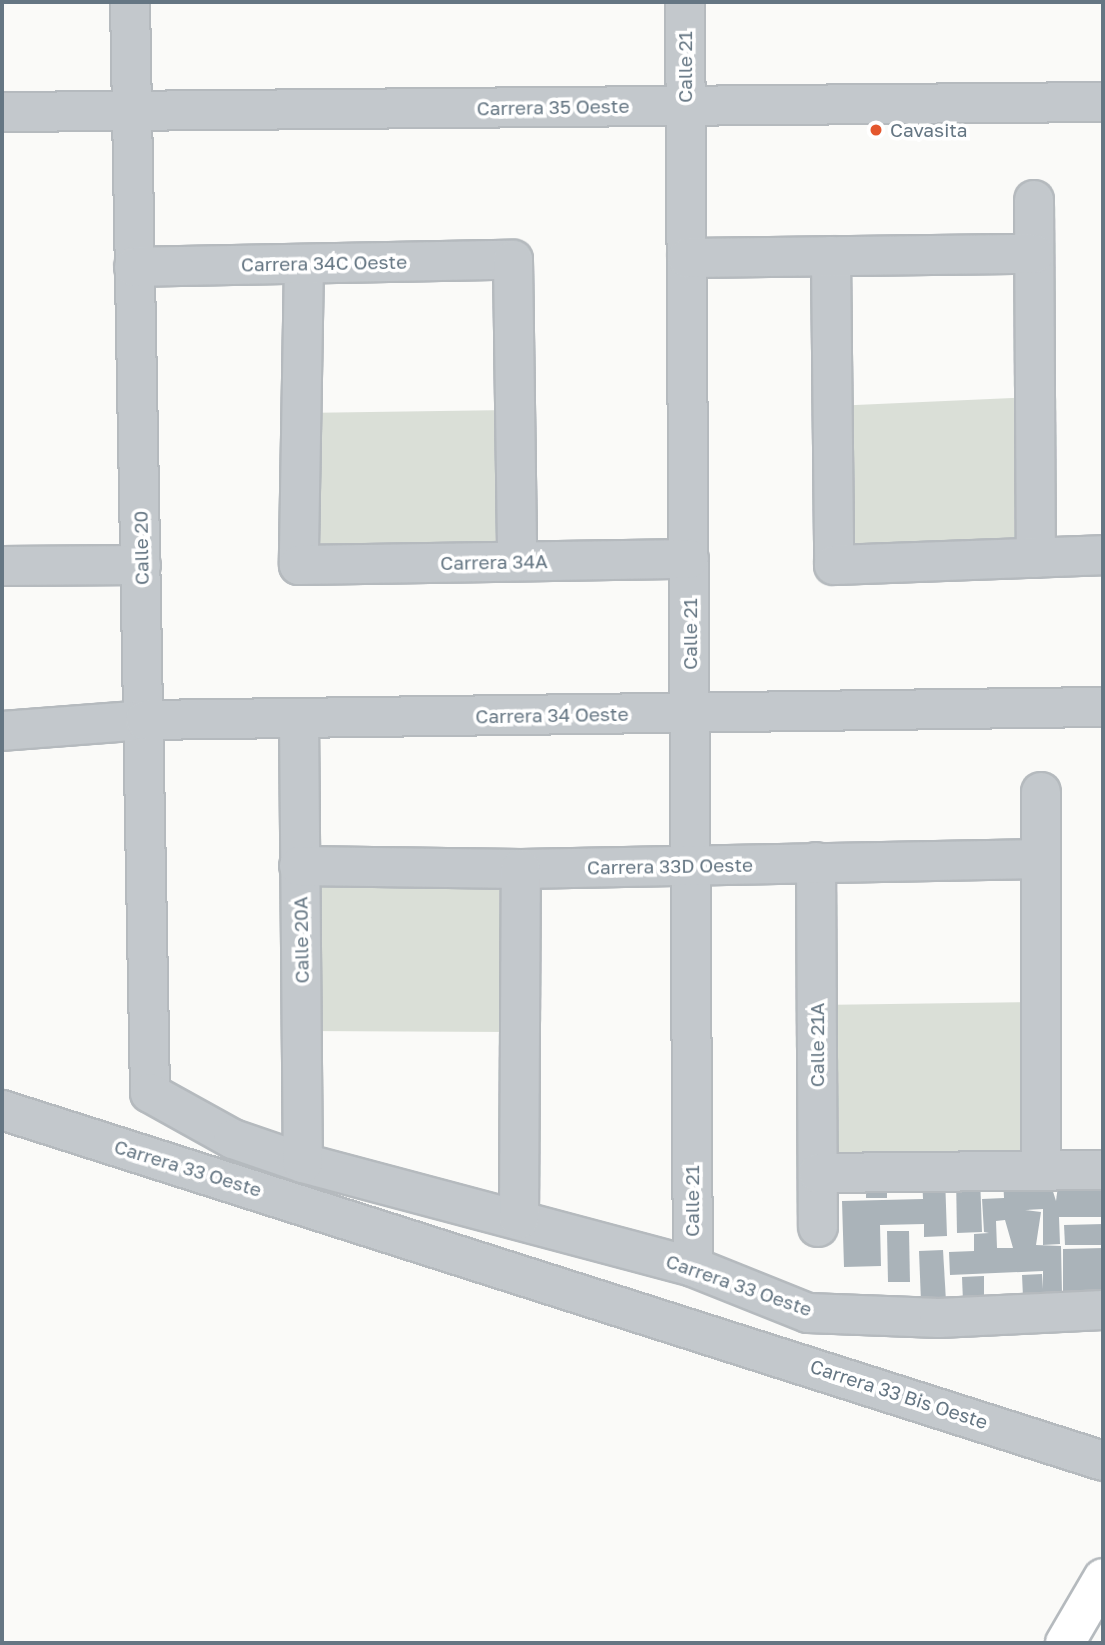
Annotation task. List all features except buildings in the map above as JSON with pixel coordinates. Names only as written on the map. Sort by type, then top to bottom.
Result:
[{"type":"main road","points":[[1065,1643],[1103,1578]]},
{"type":"street","name":"Calle 20","points":[[130,2],[150,1094]]},
{"type":"street","name":"Calle 21","points":[[685,2],[693,1267]]},
{"type":"street","name":"Carrera 35 Oeste","points":[[2,112],[1103,102]]},
{"type":"street","points":[[1034,200],[1036,558]]},
{"type":"street","points":[[687,258],[1034,254]]},
{"type":"street","points":[[831,256],[834,565],[1103,555]]},
{"type":"street","name":"Carrera 34C Oeste","points":[[134,267],[513,260],[517,561]]},
{"type":"street","name":"Carrera 34A","points":[[304,264],[299,565],[689,559]]},
{"type":"street","points":[[2,566],[141,565]]},
{"type":"street","name":"Carrera 34 Oeste","points":[[2,731],[145,720],[1103,707]]},
{"type":"street","name":"Calle 20A","points":[[299,718],[303,1163]]},
{"type":"street","points":[[1041,792],[1041,1169]]},
{"type":"street","name":"Carrera 33D Oeste","points":[[299,866],[521,869],[1041,859]]},
{"type":"street","name":"Calle 21A","points":[[816,862],[818,1227]]},
{"type":"street","points":[[519,1219],[521,869]]},
{"type":"street","name":"Carrera 33 Oeste","points":[[150,1094],[233,1139],[303,1163],[693,1267],[808,1313],[939,1318],[1103,1310]]},
{"type":"street","name":"Carrera 33 Oeste","points":[[2,1110],[695,1327]]},
{"type":"street","points":[[818,1173],[1103,1170]]},
{"type":"street","name":"Carrera 33 Bis Oeste","points":[[695,1327],[1103,1461]]},
{"type":"shaded area","points":[[1035,397],[1036,558],[834,565],[833,406]]},
{"type":"shaded area","points":[[515,410],[517,561],[299,565],[300,413]]},
{"type":"shaded area","points":[[299,866],[521,869],[522,1032],[303,1031]]},
{"type":"shaded area","points":[[1042,1002],[1041,1169],[818,1173],[817,1005]]},
{"type":"place","name":"Cavasita","points":[[876,130]]}]
